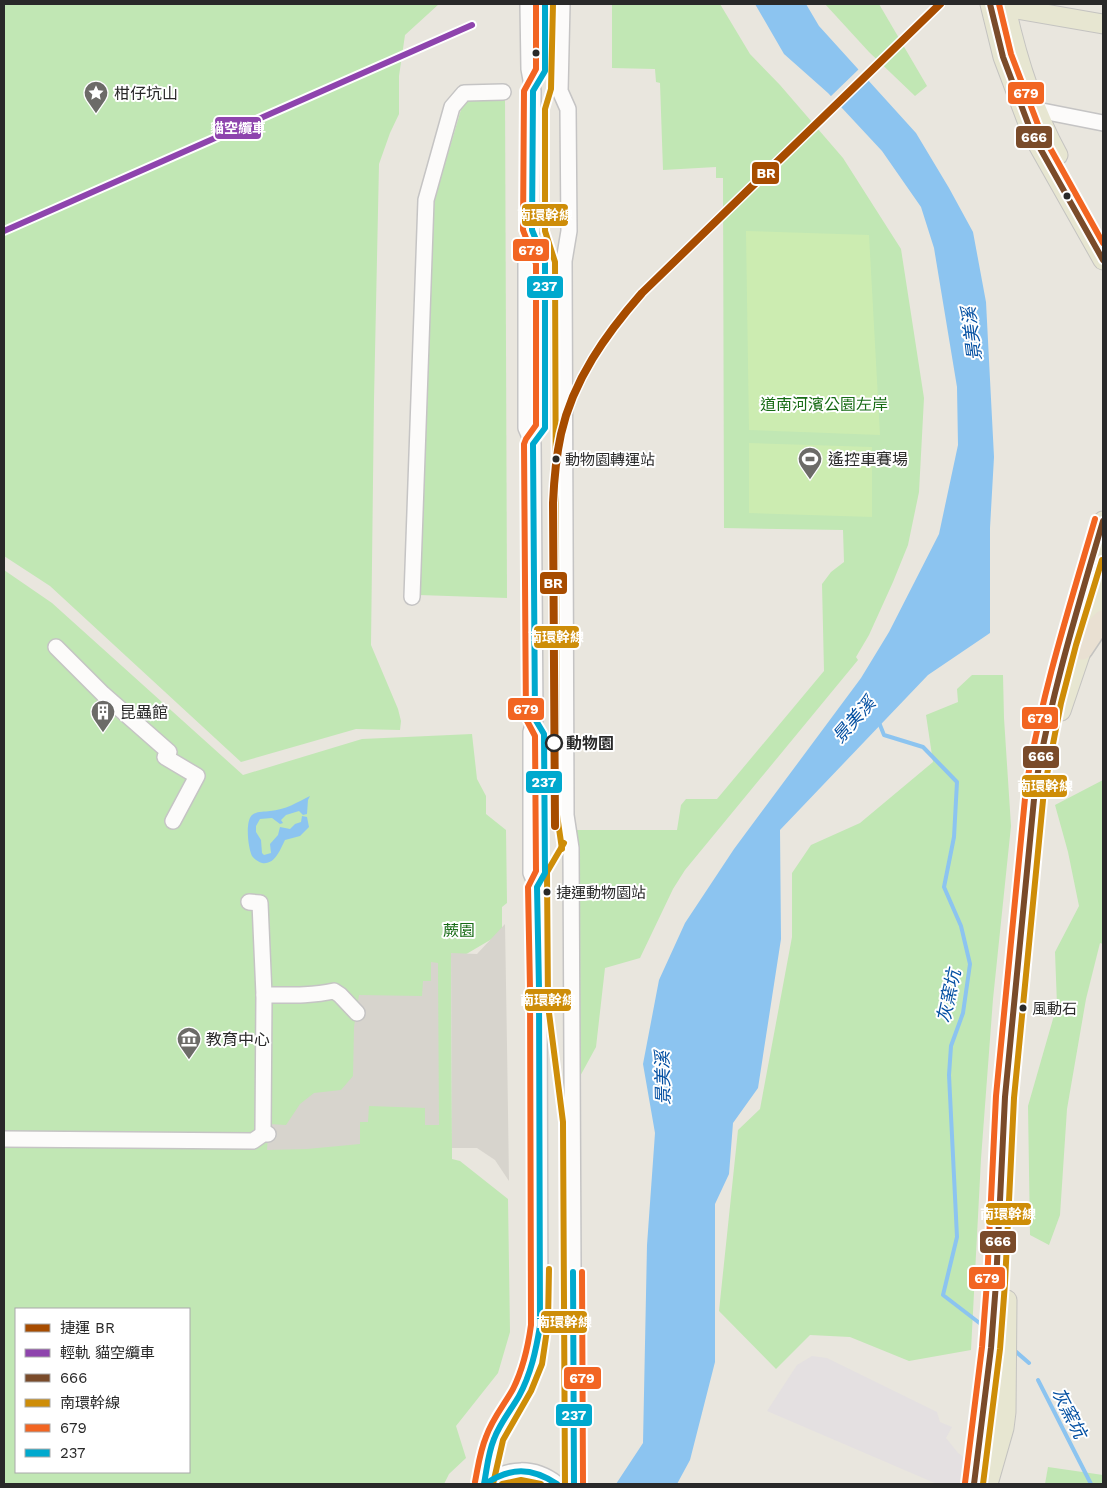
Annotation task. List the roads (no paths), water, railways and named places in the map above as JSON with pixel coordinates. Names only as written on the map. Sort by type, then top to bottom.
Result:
[{"type":"highway","points":[[1082,649],[1103,621]]},
{"type":"main road","points":[[1103,24],[998,6],[1003,57],[1030,111],[1049,138],[1103,235]]},
{"type":"main road","points":[[1030,111],[1038,146],[1103,260]]},
{"type":"main road","points":[[988,1484],[999,1447],[1006,1412],[998,1358],[996,1283],[1005,1097],[1035,789],[1042,743],[1065,650],[1100,560],[1103,521]]},
{"type":"main road","points":[[974,1484],[980,1435],[998,1358],[1017,1098],[1046,791],[1063,704],[1103,588]]},
{"type":"main road","points":[[980,1435],[993,1446],[999,1447]]},
{"type":"street","points":[[484,1484],[494,1439],[501,1423],[519,1396],[529,1375],[536,1353],[540,1326],[537,887],[531,873],[531,732],[535,719],[533,444],[526,428],[526,260],[532,230],[534,91],[529,69],[528,4]]},
{"type":"street","points":[[562,4],[560,90],[568,109],[569,232],[564,261],[563,428],[566,815],[571,848],[574,1484]]},
{"type":"street","points":[[412,597],[426,200],[452,107],[464,93],[503,92]]},
{"type":"street","points":[[1030,111],[1103,123]]},
{"type":"street","points":[[56,647],[103,694],[168,752],[165,758],[197,776],[173,820]]},
{"type":"street","points":[[4,1139],[253,1141],[266,1134],[264,994],[260,902],[249,902]]},
{"type":"street","points":[[264,994],[286,995],[334,991],[357,1013]]},
{"type":"street","points":[[484,1484],[504,1472],[516,1470],[528,1470],[539,1473],[557,1484]]},
{"type":"water","name":"景美溪","points":[[755,4],[806,4],[819,26],[916,133],[973,232],[986,302],[994,457],[990,528],[990,633],[928,675],[780,830],[781,939],[758,1088],[733,1123],[729,1174],[715,1204],[715,1362],[690,1460],[677,1484],[616,1484],[643,1443],[647,1245],[655,1133],[643,1064],[659,980],[685,923],[734,849],[861,678],[889,632],[939,534],[958,445],[957,387],[934,248],[921,207],[882,151],[828,93],[784,54]]},
{"type":"water","points":[[310,796],[307,814],[303,815],[299,811],[286,815],[281,820],[283,823],[280,824],[272,818],[260,819],[256,826],[256,832],[261,840],[262,853],[264,855],[271,853],[270,844],[278,835],[280,827],[290,829],[295,824],[301,822],[302,816],[307,817],[309,827],[300,836],[285,840],[279,852],[270,862],[262,863],[255,859],[252,856],[248,841],[248,823],[252,815],[258,812],[286,807]]},
{"type":"waterway","name":"灰窯坑","points":[[878,720],[884,735],[923,747],[957,782],[954,837],[944,887],[961,926],[970,964],[963,1013],[951,1046],[949,1075],[957,1237],[943,1295],[986,1328]]},
{"type":"waterway","name":"灰窯坑","points":[[1014,1350],[1029,1363]]},
{"type":"waterway","name":"灰窯坑","points":[[1038,1380],[1091,1484]]},
{"type":"metro line","name":"BR","points":[[555,826],[553,503],[561,434],[566,414],[582,376],[604,341],[642,293],[940,4]]},
{"type":"tram line","name":"貓空纜車","points":[[4,231],[472,25]]},
{"type":"place","name":"柑仔坑山","points":[[96,114]]},
{"type":"place","name":"動物園轉運站","points":[[556,459]]},
{"type":"place","name":"遙控車賽場","points":[[810,480]]},
{"type":"place","name":"昆蟲館","points":[[103,733]]},
{"type":"place","name":"動物園","points":[[554,743]]},
{"type":"place","name":"捷運動物園站","points":[[547,892]]},
{"type":"place","name":"風動石","points":[[1023,1008]]},
{"type":"place","name":"教育中心","points":[[189,1060]]},
{"type":"park label","name":"道南河濱公園左岸","points":[[824,404]]},
{"type":"park label","name":"蕨園","points":[[459,930]]}]
